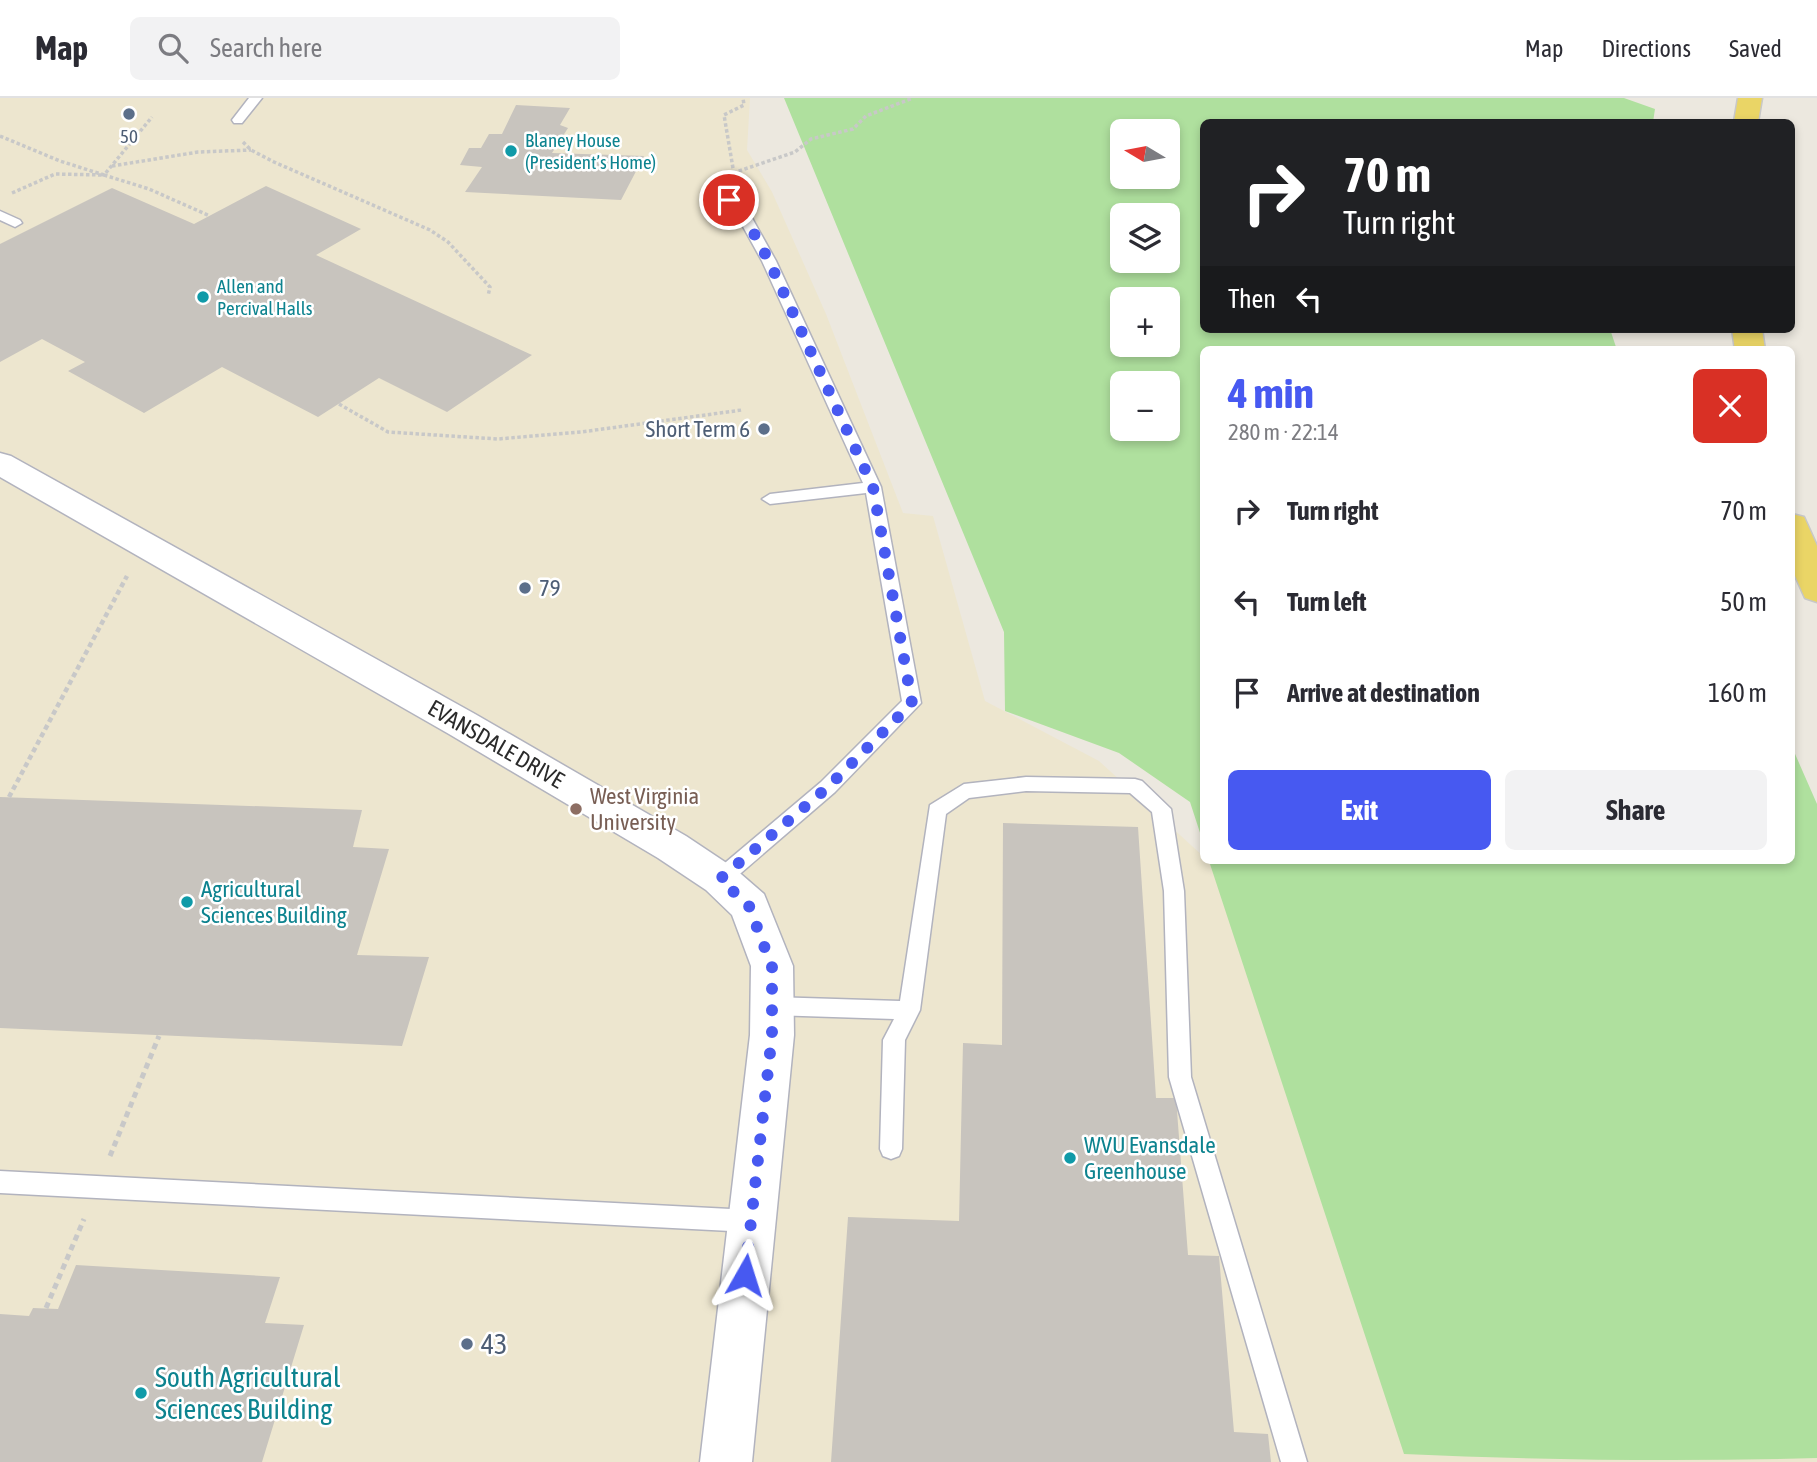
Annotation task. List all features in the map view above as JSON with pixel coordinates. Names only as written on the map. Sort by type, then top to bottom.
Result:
[{"type":"main road","points":[[1746,119],[1750,98]]},
{"type":"main road","points":[[1795,533],[1817,590]]},
{"type":"street","name":"EVANSDALE DRIVE","points":[[0,463],[463,724],[672,847],[720,879],[749,906],[772,967],[772,1035],[726,1462]]},
{"type":"lane","points":[[238,120],[256,98]]},
{"type":"lane","points":[[720,879],[828,787],[912,703],[873,487],[804,335],[747,221],[729,200]]},
{"type":"lane","points":[[0,215],[15,223]]},
{"type":"lane","points":[[770,499],[873,487]]},
{"type":"lane","points":[[891,1149],[894,1040],[909,1010],[937,810],[964,791],[1026,784],[1135,786],[1161,809],[1174,891],[1180,1077],[1294,1462]]},
{"type":"lane","points":[[772,1006],[909,1010]]},
{"type":"lane","points":[[0,1182],[750,1222]]},
{"type":"path","points":[[743,98],[744,105],[724,115],[733,173],[747,221]]},
{"type":"path","points":[[733,173],[795,152],[811,139],[853,129],[866,116],[913,98]]},
{"type":"path","points":[[104,175],[152,117]]},
{"type":"path","points":[[238,120],[242,141],[251,150],[430,230],[448,242],[490,287],[488,296]]},
{"type":"path","points":[[0,136],[60,161],[149,189],[210,216]]},
{"type":"path","points":[[111,166],[198,152],[251,150]]},
{"type":"path","points":[[11,194],[55,174],[104,175]]},
{"type":"path","points":[[339,404],[388,432],[498,439],[581,432],[742,410]]},
{"type":"path","points":[[9,797],[128,573]]},
{"type":"path","points":[[147,1065],[159,1035]]},
{"type":"shaded area","name":"West Virginia University","points":[[0,98],[750,98],[747,150],[772,192],[826,314],[903,513],[933,516],[985,701],[1099,761],[1200,853],[1200,864],[1211,864],[1817,1416],[1817,1462],[0,1462]]},
{"type":"green space","points":[[784,98],[1624,98],[1655,109],[1653,119],[1200,119],[1200,333],[1611,333],[1616,346],[1200,346],[1200,833],[1190,802],[1119,753],[1005,711],[1004,632]]},
{"type":"green space","points":[[1795,754],[1817,804],[1817,1458],[1610,1460],[1404,1454],[1210,864],[1795,864]]},
{"type":"building","name":"Blaney House (President’s Home)","points":[[516,105],[570,108],[560,125],[568,128],[552,153],[644,156],[621,200],[465,192],[482,167],[460,165],[469,148],[481,148],[489,134],[502,134]]},
{"type":"building","name":"Allen and Percival Halls","points":[[266,186],[361,229],[316,255],[532,355],[447,412],[379,378],[318,417],[222,367],[144,413],[68,371],[85,362],[42,339],[0,362],[0,244],[112,188],[194,224]]},
{"type":"building","name":"Agricultural Sciences Building","points":[[0,797],[362,810],[353,847],[389,849],[357,955],[429,957],[402,1046],[0,1028]]},
{"type":"building","name":"WVU Evansdale Greenhouse","points":[[1003,823],[1138,827],[1156,1098],[1176,1098],[1188,1255],[1219,1256],[1234,1432],[1268,1434],[1271,1462],[831,1462],[848,1217],[959,1221],[963,1043],[1002,1045]]},
{"type":"building","name":"South Agricultural Sciences Building","points":[[76,1265],[280,1277],[265,1323],[304,1325],[262,1462],[0,1462],[0,1314],[29,1316],[33,1308],[58,1309]]},
{"type":"place","name":"50","points":[[129,114]]},
{"type":"place","name":"Blaney House (President’s Home)","points":[[511,151]]},
{"type":"place","name":"Allen and Percival Halls","points":[[203,297]]},
{"type":"place","name":"Short Term 6","points":[[764,429]]},
{"type":"place","name":"79","points":[[525,588]]},
{"type":"place","name":"West Virginia University","points":[[576,809]]},
{"type":"place","name":"Agricultural Sciences Building","points":[[187,902]]},
{"type":"place","name":"WVU Evansdale Greenhouse","points":[[1070,1158]]},
{"type":"place","name":"43","points":[[467,1344]]},
{"type":"place","name":"South Agricultural Sciences Building","points":[[141,1393]]},
{"type":"route","points":[[729,200],[747,221],[769,261],[873,487],[912,703],[828,787],[720,879],[749,906],[772,967],[772,1035],[745,1275]]}]
